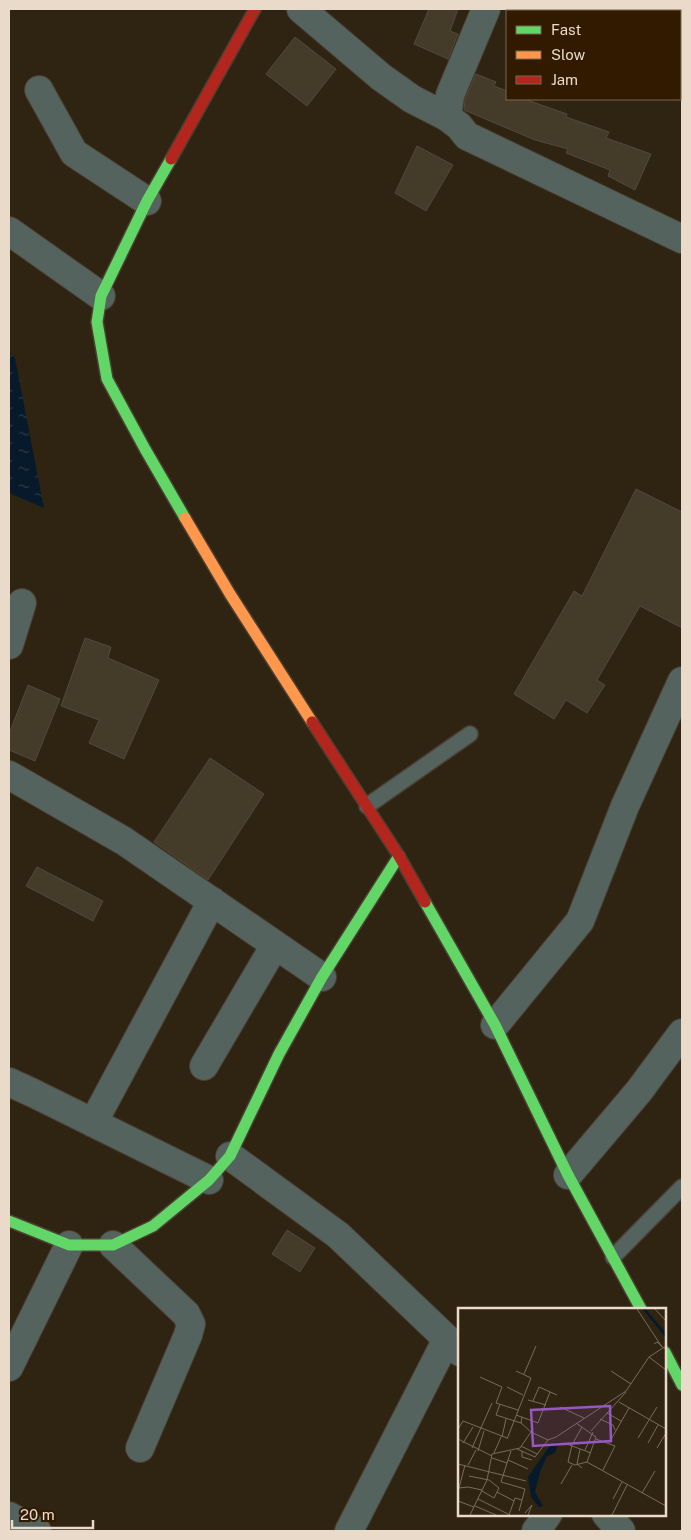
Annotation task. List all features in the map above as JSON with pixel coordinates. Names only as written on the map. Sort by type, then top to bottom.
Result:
[{"type":"main road","points":[[254,9],[148,201],[101,296],[97,322],[107,379],[145,449],[230,594],[400,856],[495,1025],[568,1176],[640,1308]]},
{"type":"main road","points":[[9,1221],[69,1245],[113,1245],[153,1226],[209,1180],[230,1156],[279,1054],[322,977],[400,856]]},
{"type":"main road","points":[[666,1354],[682,1384]]},
{"type":"street","points":[[301,9],[381,77],[412,100],[447,117],[459,126],[467,136],[682,239]]},
{"type":"street","points":[[447,117],[450,95],[486,9]]},
{"type":"street","points":[[39,90],[74,152],[148,201]]},
{"type":"street","points":[[9,231],[101,296]]},
{"type":"street","points":[[9,645],[22,603]]},
{"type":"street","points":[[495,1025],[580,921],[625,806],[682,681]]},
{"type":"street","points":[[9,775],[124,841],[322,977]]},
{"type":"street","points":[[93,1123],[212,901]]},
{"type":"street","points":[[204,1066],[275,945]]},
{"type":"street","points":[[568,1176],[639,1092],[682,1033]]},
{"type":"street","points":[[9,1082],[209,1180]]},
{"type":"street","points":[[230,1156],[338,1235],[454,1345],[349,1531]]},
{"type":"street","points":[[9,1367],[69,1245]]},
{"type":"street","points":[[113,1245],[186,1314],[191,1324],[140,1448]]},
{"type":"street","points":[[536,1531],[547,1515]]},
{"type":"street","points":[[607,1515],[621,1531]]},
{"type":"street","points":[[9,1516],[37,1531]]},
{"type":"lane","points":[[367,806],[470,734]]},
{"type":"lane","points":[[613,1257],[682,1187]]},
{"type":"water","points":[[9,352],[15,358],[44,508],[9,493]]},
{"type":"building","points":[[429,9],[458,9],[450,31],[458,34],[448,59],[414,44]]},
{"type":"building","points":[[295,37],[336,69],[307,106],[266,74]]},
{"type":"building","points":[[476,74],[496,82],[494,86],[506,91],[506,100],[527,100],[567,114],[566,117],[609,132],[606,138],[651,154],[635,190],[608,176],[610,170],[566,153],[568,149],[535,140],[464,110],[465,99]]},
{"type":"building","points":[[417,146],[453,165],[426,211],[395,193]]},
{"type":"building","points":[[636,489],[682,512],[682,628],[640,606],[597,680],[605,685],[587,713],[566,700],[554,719],[514,694],[574,591],[582,596]]},
{"type":"building","points":[[85,638],[111,647],[108,658],[159,680],[124,759],[89,743],[99,720],[61,706]]},
{"type":"building","points":[[28,685],[60,699],[35,761],[9,750],[9,734]]},
{"type":"building","points":[[210,758],[264,794],[208,880],[154,842]]},
{"type":"building","points":[[37,867],[103,901],[93,921],[26,886]]},
{"type":"building","points":[[287,1230],[315,1248],[300,1272],[272,1254]]},
{"type":"traffic: fast","points":[[171,159],[147,201],[101,296],[97,322],[107,379],[185,518]]},
{"type":"traffic: fast","points":[[9,1221],[69,1245],[113,1245],[153,1226],[209,1180],[230,1156],[279,1054],[322,977],[399,856]]},
{"type":"traffic: fast","points":[[425,902],[495,1025],[568,1175],[640,1308]]},
{"type":"traffic: fast","points":[[666,1354],[682,1385]]},
{"type":"traffic: slow","points":[[185,518],[230,594],[312,722]]},
{"type":"traffic: jam","points":[[171,159],[255,9]]},
{"type":"traffic: jam","points":[[312,722],[399,856],[425,902]]}]
